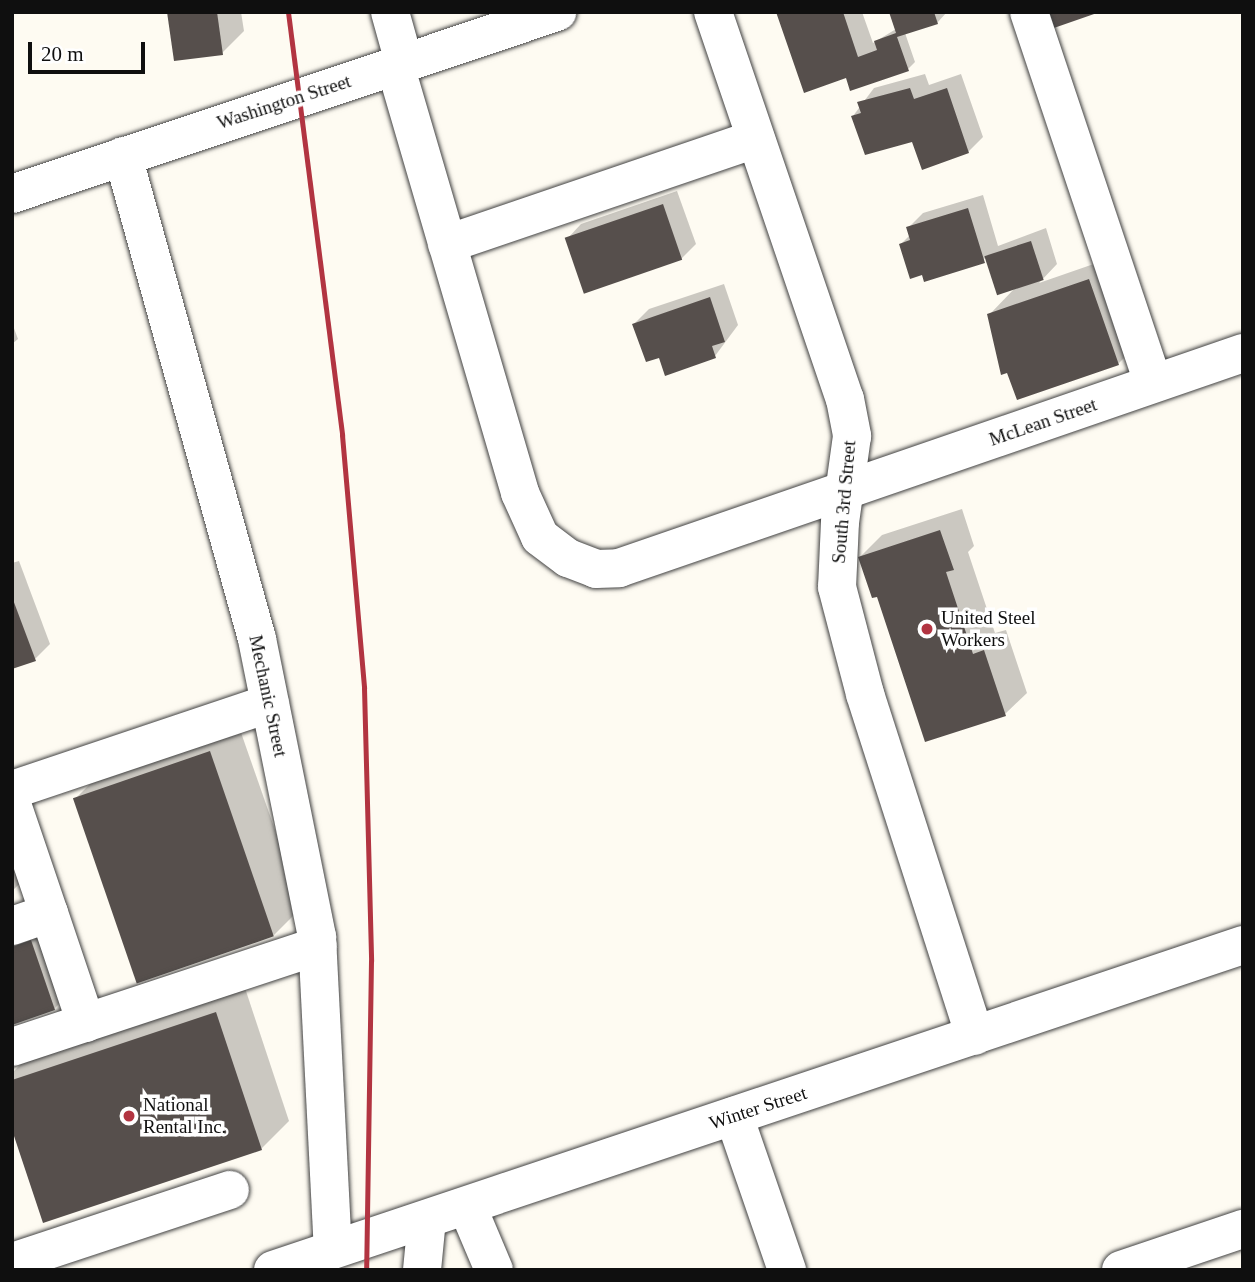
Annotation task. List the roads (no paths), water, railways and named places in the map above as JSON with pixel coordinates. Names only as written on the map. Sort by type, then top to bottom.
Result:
[{"type":"street","name":"McLean Street","points":[[390,12],[399,64],[447,244],[520,493],[540,537],[568,558],[596,569],[619,568],[1243,353]]},
{"type":"street","name":"Washington Street","points":[[12,194],[557,12]]},
{"type":"street","name":"South 3rd Street","points":[[713,12],[845,399],[852,436],[843,491],[837,587],[843,614],[975,1036]]},
{"type":"street","points":[[1029,12],[1153,383]]},
{"type":"street","points":[[447,244],[756,139]]},
{"type":"street","name":"Mechanic Street","points":[[124,156],[257,639],[318,946],[333,1249]]},
{"type":"street","points":[[12,790],[270,703]]},
{"type":"street","points":[[12,804],[86,1023]]},
{"type":"street","points":[[12,926],[49,913]]},
{"type":"street","name":"Winter Street","points":[[273,1270],[1243,945]]},
{"type":"street","points":[[12,1048],[318,946]]},
{"type":"street","points":[[734,1116],[787,1270]]},
{"type":"street","points":[[19,1263],[230,1190]]},
{"type":"street","points":[[467,1206],[494,1270]]},
{"type":"street","points":[[422,1270],[427,1219]]},
{"type":"street","points":[[1121,1270],[1243,1229]]},
{"type":"railway","points":[[288,12],[342,435],[364,688],[371,961],[366,1270]]},
{"type":"place","name":"United Steel Workers","points":[[927,629]]},
{"type":"place","name":"National Rental Inc.","points":[[129,1116]]}]
